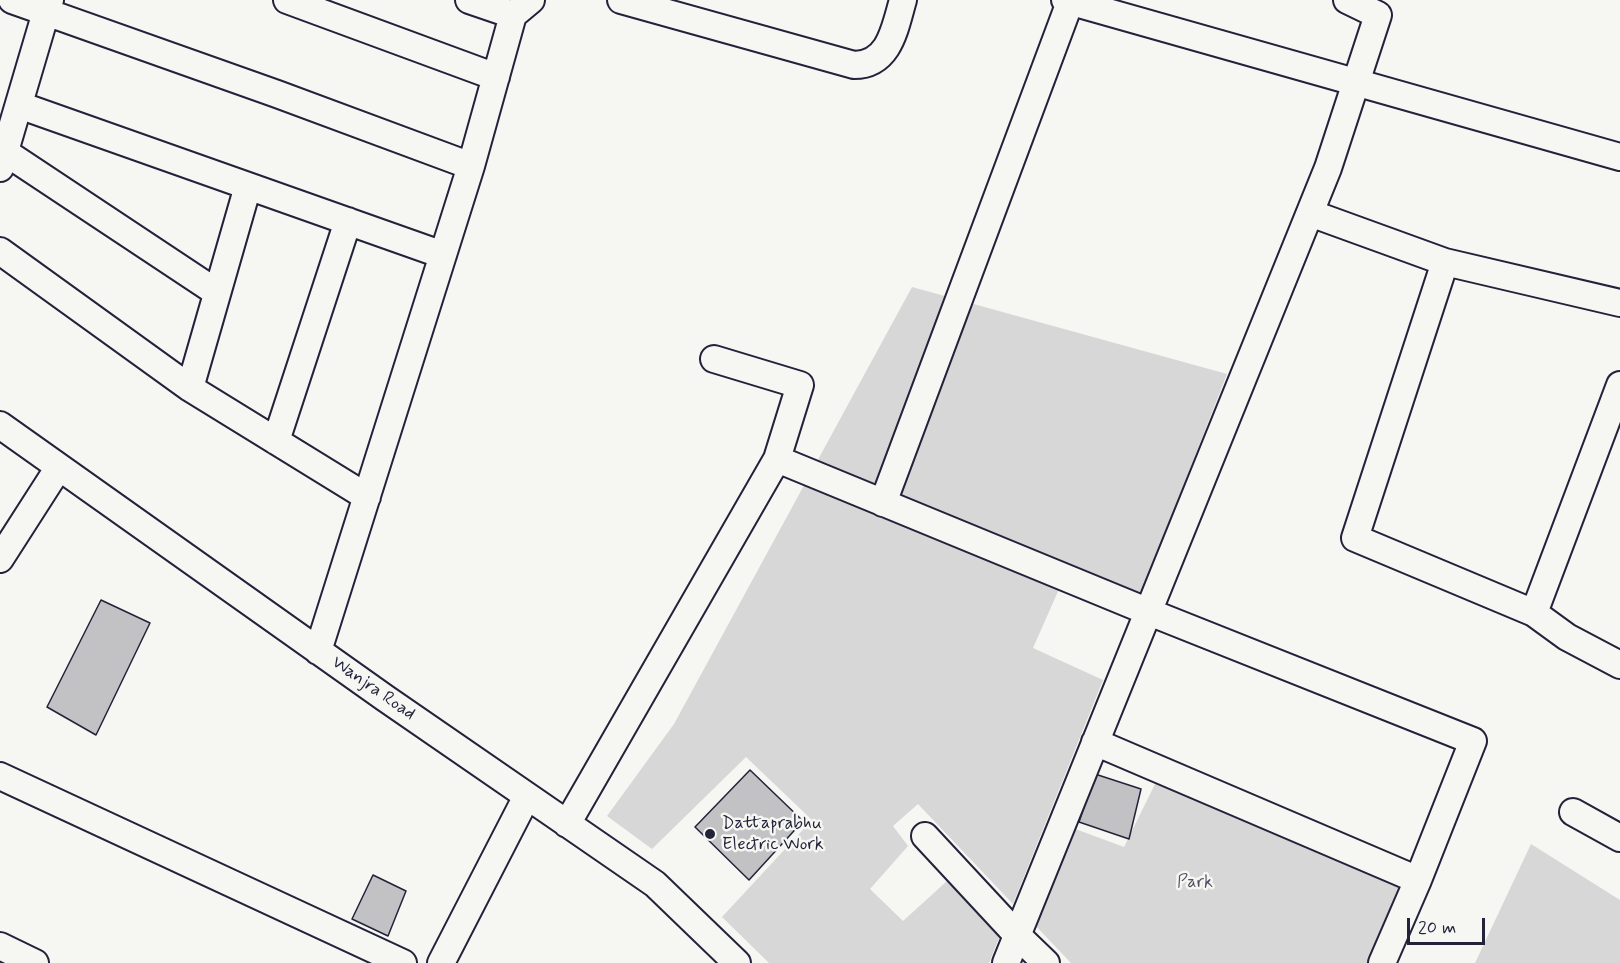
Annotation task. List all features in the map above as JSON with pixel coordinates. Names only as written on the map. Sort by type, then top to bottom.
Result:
[{"type":"street","points":[[12,0],[48,6],[471,166]]},
{"type":"street","points":[[287,0],[496,77]]},
{"type":"street","points":[[318,651],[471,166],[496,77],[522,8],[469,0]]},
{"type":"street","points":[[621,0],[855,65],[866,65],[878,58],[885,49],[893,33],[903,0]]},
{"type":"street","points":[[1006,963],[1329,168],[1378,15],[1347,0]]},
{"type":"street","points":[[883,503],[1068,1],[1620,157]]},
{"type":"street","points":[[48,6],[3,160],[216,292]]},
{"type":"street","points":[[19,105],[443,255]]},
{"type":"street","points":[[189,388],[248,186]]},
{"type":"street","points":[[1310,213],[1445,262],[1620,303]]},
{"type":"street","points":[[276,441],[348,221]]},
{"type":"street","points":[[0,251],[189,388],[367,497]]},
{"type":"street","points":[[1445,262],[1355,537],[1534,613],[1567,637],[1620,665]]},
{"type":"street","points":[[567,824],[777,459],[800,385],[714,358]]},
{"type":"street","points":[[1534,613],[1620,385]]},
{"type":"street","name":"Wanjra Road","points":[[0,425],[318,651],[655,884],[737,963]]},
{"type":"street","points":[[777,459],[1149,612],[1473,741],[1418,880],[1382,963]]},
{"type":"street","points":[[0,559],[59,466]]},
{"type":"street","points":[[1095,742],[1418,880]]},
{"type":"street","points":[[0,776],[403,963]]},
{"type":"street","points":[[441,963],[527,796]]},
{"type":"street","points":[[1573,812],[1620,838]]},
{"type":"street","points":[[925,836],[1046,963]]},
{"type":"street","points":[[0,946],[35,963]]},
{"type":"green space","points":[[912,287],[1227,374],[1139,599],[1067,571],[1033,648],[1103,680],[1013,904],[918,804],[893,826],[908,846],[870,889],[903,921],[947,881],[1001,933],[989,963],[769,963],[722,917],[812,820],[746,757],[652,849],[607,816],[674,724]]},
{"type":"green space","name":"Park","points":[[1157,780],[1402,883],[1367,963],[1071,963],[1033,923],[1070,827],[1124,847]]},
{"type":"green space","points":[[1531,844],[1620,900],[1620,963],[1475,963]]},
{"type":"building","points":[[101,600],[150,623],[96,735],[47,707]]},
{"type":"building","points":[[750,770],[803,821],[749,880],[695,827]]},
{"type":"building","points":[[1095,774],[1141,789],[1129,839],[1079,822]]},
{"type":"building","points":[[373,875],[406,891],[388,936],[352,919]]},
{"type":"place","name":"Dattaprabhu Electric Work","points":[[710,834]]}]
